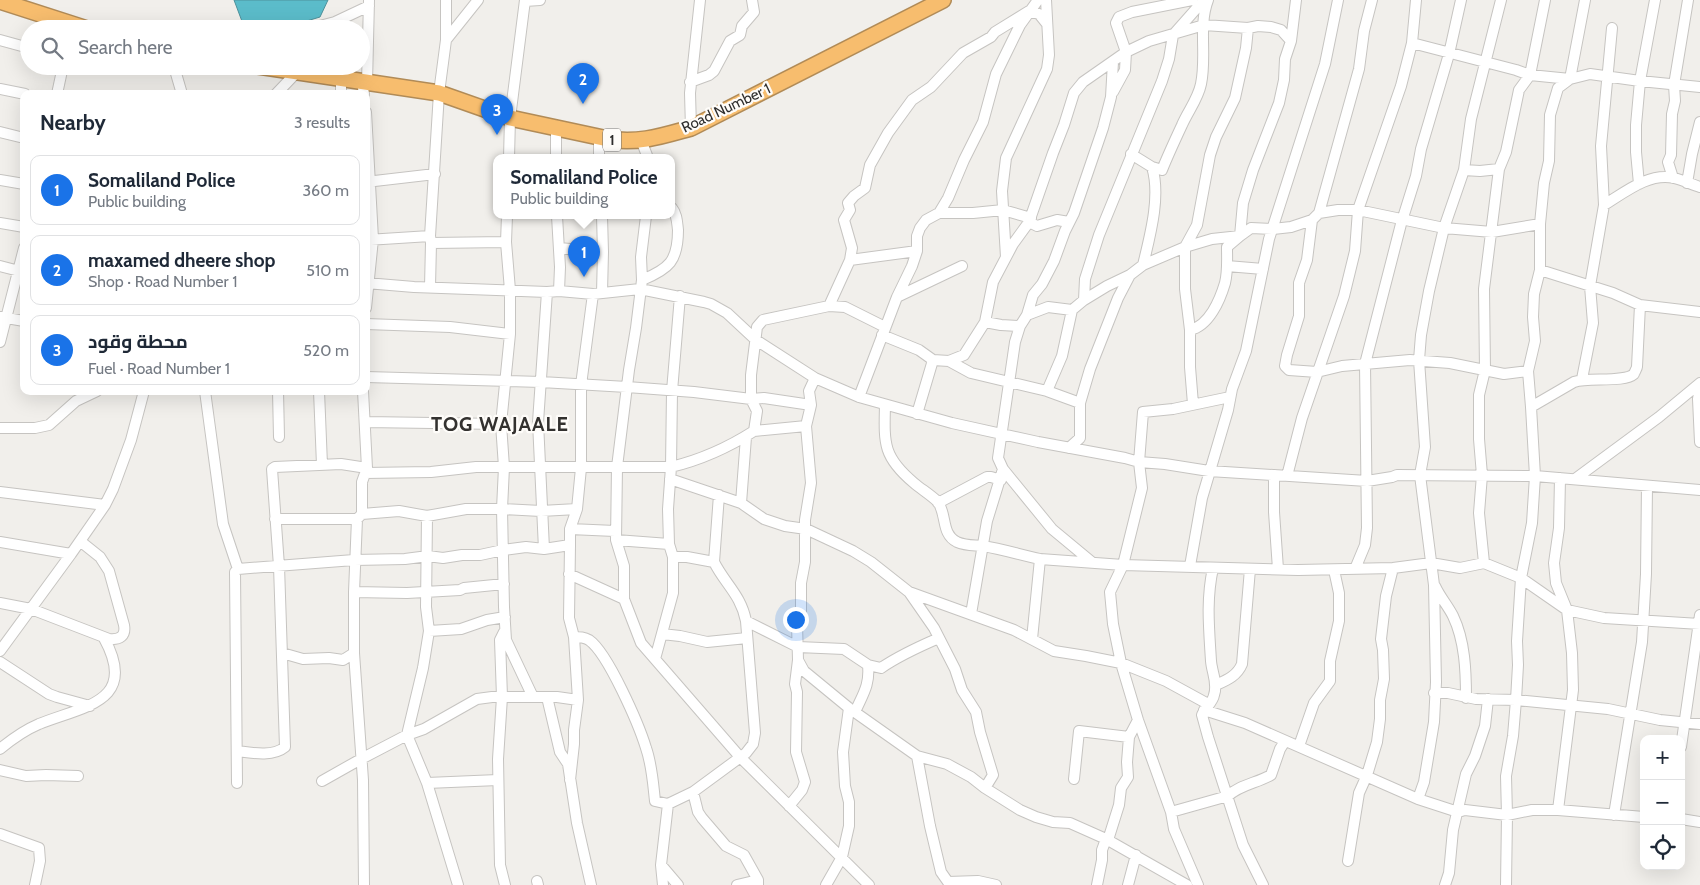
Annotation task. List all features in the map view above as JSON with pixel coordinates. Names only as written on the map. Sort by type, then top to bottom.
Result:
[{"type":"highway","name":"Road Number 1","points":[[306,75],[341,86],[365,86],[439,93],[510,118],[624,142],[642,140],[691,128],[943,0]]},
{"type":"highway","points":[[0,1],[55,20]]},
{"type":"street","points":[[430,287],[430,240],[439,93],[446,40],[446,0]]},
{"type":"street","points":[[446,40],[478,0]]},
{"type":"street","points":[[509,154],[510,118],[525,0],[540,0]]},
{"type":"street","points":[[691,128],[690,82],[700,0]]},
{"type":"street","points":[[690,82],[709,75],[714,71],[730,40],[740,35],[742,26],[754,12],[752,0]]},
{"type":"street","points":[[939,213],[948,198],[983,122],[996,74],[1029,11],[1038,0]]},
{"type":"street","points":[[1006,258],[1002,191],[1006,158],[1047,69],[1049,56],[1046,0]]},
{"type":"street","points":[[1111,97],[1124,70],[1126,52],[1116,23],[1118,17],[1132,12],[1192,0]]},
{"type":"street","points":[[1084,300],[1085,279],[1092,256],[1162,81],[1169,59],[1173,35],[1204,0]]},
{"type":"street","points":[[1132,154],[1152,167],[1162,170],[1182,124],[1198,95],[1203,74],[1204,9],[1208,0]]},
{"type":"street","points":[[1240,236],[1243,203],[1252,170],[1279,103],[1284,80],[1285,58],[1291,41],[1296,0]]},
{"type":"street","points":[[1190,566],[1202,498],[1209,471],[1228,410],[1230,397],[1246,351],[1273,229],[1325,64],[1338,0]]},
{"type":"street","points":[[1372,0],[1364,31],[1359,69],[1316,216],[1307,260],[1299,283],[1299,316],[1286,355],[1285,366],[1289,370],[1317,372],[1342,366],[1420,360],[1450,363],[1504,374],[1528,371]]},
{"type":"street","points":[[1287,476],[1302,418],[1317,372],[1335,327],[1344,296],[1355,251],[1358,210],[1401,86],[1412,43],[1416,0]]},
{"type":"street","points":[[1355,569],[1365,545],[1367,481],[1365,364],[1416,176],[1421,150],[1449,54],[1461,0]]},
{"type":"street","points":[[1418,799],[1424,782],[1434,722],[1436,682],[1434,585],[1420,475],[1425,447],[1420,360],[1422,335],[1444,228],[1464,170],[1471,119],[1501,0]]},
{"type":"street","points":[[1484,562],[1479,513],[1482,476],[1479,439],[1479,395],[1485,370],[1484,289],[1499,169],[1506,152],[1519,90],[1530,76],[1544,0]]},
{"type":"street","points":[[1506,885],[1506,776],[1512,743],[1516,700],[1521,578],[1532,523],[1535,476],[1528,371],[1535,341],[1533,317],[1534,294],[1540,270],[1540,224],[1544,183],[1549,161],[1549,124],[1552,106],[1558,88],[1570,78],[1585,0]]},
{"type":"street","points":[[1640,184],[1635,139],[1640,82],[1655,0]]},
{"type":"street","points":[[1673,178],[1668,162],[1671,155],[1672,114],[1675,101],[1674,85],[1688,0]]},
{"type":"street","points":[[339,20],[369,3]]},
{"type":"street","points":[[368,20],[369,3]]},
{"type":"street","points":[[829,306],[850,260],[852,248],[844,220],[850,210],[848,203],[865,188],[870,165],[888,132],[912,100],[931,87],[963,53],[991,37],[995,32],[1029,11],[1039,14],[1047,24]]},
{"type":"street","points":[[949,362],[964,355],[985,322],[993,282],[1013,244],[1030,220],[1074,93],[1083,82],[1126,52],[1149,41],[1204,25],[1248,28],[1258,26],[1271,27],[1281,30],[1291,41]]},
{"type":"street","points":[[1193,404],[1190,330],[1185,289],[1185,247],[1197,225],[1210,155],[1216,137],[1235,98],[1246,48],[1248,28]]},
{"type":"street","points":[[1582,379],[1593,324],[1590,286],[1604,205],[1601,146],[1612,28]]},
{"type":"street","points":[[0,40],[20,46]]},
{"type":"street","points":[[1412,43],[1516,70],[1530,76],[1570,78],[1590,74],[1640,82],[1700,87]]},
{"type":"street","points":[[1093,563],[1052,529],[1003,469],[998,458],[1015,342],[1020,326],[1027,315],[1032,295],[1042,284],[1054,261],[1074,213],[1103,128],[1111,97],[1113,62]]},
{"type":"street","points":[[58,90],[62,75]]},
{"type":"street","points":[[176,75],[181,90]]},
{"type":"street","points":[[280,90],[294,75]]},
{"type":"street","points":[[0,89],[20,93]]},
{"type":"street","points":[[1688,183],[1692,154],[1700,122]]},
{"type":"street","points":[[556,127],[556,154]]},
{"type":"street","points":[[0,132],[20,137]]},
{"type":"street","points":[[598,137],[599,154]]},
{"type":"street","points":[[642,140],[647,154]]},
{"type":"street","points":[[1143,265],[1152,228],[1155,176],[1152,167]]},
{"type":"street","points":[[1464,170],[1499,169]]},
{"type":"street","points":[[370,182],[435,174]]},
{"type":"street","points":[[1604,205],[1640,184],[1655,178],[1673,178],[1700,187]]},
{"type":"street","points":[[0,180],[20,183]]},
{"type":"street","points":[[859,397],[897,298],[912,266],[917,251],[917,236],[926,220],[939,213],[973,213],[1003,210],[1030,220],[1037,226],[1057,220],[1069,222]]},
{"type":"street","points":[[1190,330],[1197,328],[1209,317],[1225,283],[1227,247],[1251,228],[1273,229],[1291,227],[1316,216],[1338,210],[1358,210],[1444,228],[1492,232],[1540,224]]},
{"type":"street","points":[[370,283],[597,293],[641,284],[665,269],[672,259],[678,246],[678,225],[675,212]]},
{"type":"street","points":[[507,219],[506,242],[510,290],[510,334],[501,424],[504,467],[502,550],[505,623],[506,640],[533,697]]},
{"type":"street","points":[[557,219],[559,291]]},
{"type":"street","points":[[570,780],[578,700],[574,637],[569,618],[570,529],[577,509],[581,468],[581,385],[603,252],[602,219]]},
{"type":"street","points":[[646,219],[636,328],[617,467],[616,536],[624,566],[624,600],[641,643],[740,757],[869,885]]},
{"type":"street","points":[[0,223],[20,226]]},
{"type":"street","points":[[1047,391],[1062,356],[1072,310],[1084,300],[1130,275],[1143,265],[1185,247],[1212,239],[1240,236]]},
{"type":"street","points":[[370,240],[506,242]]},
{"type":"street","points":[[559,248],[603,252]]},
{"type":"street","points":[[850,260],[917,251]]},
{"type":"street","points":[[0,266],[20,271]]},
{"type":"street","points":[[897,298],[962,266]]},
{"type":"street","points":[[1227,266],[1264,269]]},
{"type":"street","points":[[1540,270],[1628,298],[1640,305],[1700,312]]},
{"type":"street","points":[[0,342],[3,318],[20,274]]},
{"type":"street","points":[[1069,448],[1080,438],[1080,403],[1093,361],[1118,298],[1130,275]]},
{"type":"street","points":[[641,284],[704,302],[720,309],[737,321],[756,340],[814,378],[859,397],[917,414],[1002,435],[1139,462],[1209,471],[1367,481],[1397,475],[1535,476],[1700,490]]},
{"type":"street","points":[[544,549],[538,422],[547,292]]},
{"type":"street","points":[[655,659],[673,593],[673,557],[669,544],[668,509],[671,468],[672,391],[680,296]]},
{"type":"street","points":[[1531,407],[1582,379],[1603,380],[1634,374],[1637,367],[1640,305]]},
{"type":"street","points":[[741,503],[750,434],[757,411],[751,399],[757,327],[763,320],[829,306],[845,307],[933,360],[949,362],[971,373],[1047,391],[1080,403]]},
{"type":"street","points":[[1027,315],[1048,307],[1072,310]]},
{"type":"street","points":[[3,318],[20,320]]},
{"type":"street","points":[[985,322],[1000,326],[1020,326]]},
{"type":"street","points":[[370,324],[450,327],[510,334]]},
{"type":"street","points":[[917,414],[933,360]]},
{"type":"street","points":[[370,377],[540,382],[627,387],[751,399],[764,398],[811,405]]},
{"type":"street","points":[[789,806],[802,790],[805,782],[796,752],[797,692],[795,684],[798,647],[796,624],[801,611],[801,583],[805,562],[806,512],[811,483],[806,426],[811,405],[809,391],[814,378]]},
{"type":"street","points":[[1576,479],[1659,417],[1700,383]]},
{"type":"street","points":[[1700,388],[1698,399],[1700,442]]},
{"type":"street","points":[[0,428],[35,428],[49,425],[76,401],[89,395]]},
{"type":"street","points":[[0,651],[105,505],[113,489],[130,440],[143,395]]},
{"type":"street","points":[[206,395],[223,524],[238,569],[236,572],[235,608],[237,783]]},
{"type":"street","points":[[278,395],[279,437]]},
{"type":"street","points":[[319,395],[322,465]]},
{"type":"street","points":[[363,395],[366,471],[361,494],[354,560],[354,653],[364,806],[364,885]]},
{"type":"street","points":[[1198,885],[1174,829],[1171,812],[1138,720],[1121,663],[1113,624],[1110,592],[1123,565],[1142,488],[1139,462],[1143,412],[1173,409],[1230,397]]},
{"type":"street","points":[[885,405],[885,437],[890,458],[900,471],[938,503],[947,533],[955,541],[966,545],[982,546],[1040,559],[1123,565],[1213,568],[1334,570],[1393,568],[1431,563],[1460,568],[1484,562],[1521,578],[1566,610],[1604,618],[1700,621],[1683,735]]},
{"type":"street","points":[[364,422],[501,424]]},
{"type":"street","points":[[237,751],[259,754],[280,752],[285,747],[279,566],[272,469],[275,467],[341,464],[366,471],[431,472],[476,467],[671,468],[704,456],[750,434],[806,426]]},
{"type":"street","points":[[971,614],[987,521],[1003,469]]},
{"type":"street","points":[[1274,475],[1274,512],[1278,569]]},
{"type":"street","points":[[938,503],[986,477],[992,476],[1001,480]]},
{"type":"street","points":[[1558,810],[1564,753],[1572,705],[1572,667],[1566,610],[1556,583],[1554,563],[1559,528],[1560,478]]},
{"type":"street","points":[[670,479],[741,503],[764,520],[806,529],[865,558],[909,592],[934,628],[955,668],[962,690],[976,712],[993,776],[985,788]]},
{"type":"street","points":[[1614,815],[1639,667],[1646,574],[1647,486]]},
{"type":"street","points":[[0,492],[105,505]]},
{"type":"street","points":[[574,637],[582,637],[591,642],[608,664],[633,713],[646,746],[651,767],[655,801],[668,804],[693,792],[740,757],[753,744],[755,733],[746,622],[741,603],[721,576],[714,562],[719,495]]},
{"type":"street","points":[[275,519],[359,517],[399,511],[427,516],[466,509],[502,508],[541,511],[577,509]]},
{"type":"street","points":[[427,516],[426,607],[429,631],[423,668],[407,735],[427,783],[458,885]]},
{"type":"street","points":[[570,529],[669,544]]},
{"type":"street","points":[[0,542],[71,554]]},
{"type":"street","points":[[0,604],[31,609],[104,638],[114,640],[121,637],[124,632],[124,624],[109,571],[100,557],[80,542]]},
{"type":"street","points":[[238,569],[428,556],[443,558],[480,555],[526,547],[544,549],[570,545]]},
{"type":"street","points":[[673,557],[687,557],[714,562]]},
{"type":"street","points":[[1032,640],[1040,559]]},
{"type":"street","points":[[1213,568],[1208,601],[1212,664],[1216,685],[1214,698],[1202,715],[1244,845],[1263,885]]},
{"type":"street","points":[[1348,861],[1360,793],[1377,742],[1380,700],[1384,679],[1384,650],[1380,639],[1386,596],[1393,568]]},
{"type":"street","points":[[1216,685],[1232,677],[1239,671],[1242,664],[1250,569]]},
{"type":"street","points":[[1299,746],[1314,703],[1330,681],[1330,661],[1339,621],[1339,593],[1334,570]]},
{"type":"street","points":[[569,574],[624,600]]},
{"type":"street","points":[[354,592],[427,592],[504,584]]},
{"type":"street","points":[[1434,585],[1454,618],[1460,637],[1466,676],[1466,698]]},
{"type":"street","points":[[909,592],[1014,630],[1054,651],[1121,663],[1166,681],[1206,707],[1418,799],[1458,812],[1465,810],[1507,815],[1532,810],[1558,810],[1640,816]]},
{"type":"street","points":[[429,631],[461,629],[487,620],[505,623]]},
{"type":"street","points":[[746,622],[798,647],[844,649],[868,665],[881,668],[905,653],[939,638]]},
{"type":"street","points":[[505,623],[500,640],[502,697],[498,738],[500,865],[505,885]]},
{"type":"street","points":[[662,634],[707,642],[747,638]]},
{"type":"street","points":[[0,749],[22,732],[37,724],[91,706],[110,691],[114,680],[114,660],[104,638]]},
{"type":"street","points":[[282,652],[302,659],[343,660],[354,653]]},
{"type":"street","points":[[798,660],[804,671],[852,710],[917,756],[947,764],[971,777],[1010,805],[1036,817],[1052,822],[1070,823],[1107,839],[1136,855],[1175,881],[1187,885]]},
{"type":"street","points":[[0,662],[57,698],[91,706]]},
{"type":"street","points":[[826,885],[842,857],[849,826],[849,802],[845,786],[843,752],[852,710],[866,688],[869,678],[868,665]]},
{"type":"street","points":[[1434,693],[1448,693],[1466,698],[1516,700],[1608,709],[1660,720],[1700,724]]},
{"type":"street","points":[[322,782],[361,759],[407,735],[424,729],[477,699],[547,697],[578,700]]},
{"type":"street","points":[[547,697],[560,752],[568,764],[577,824],[591,885]]},
{"type":"street","points":[[1445,885],[1449,873],[1453,830],[1466,774],[1475,756],[1485,726],[1488,699]]},
{"type":"street","points":[[1097,885],[1102,850],[1119,805],[1121,788],[1128,777],[1129,737],[1138,720]]},
{"type":"street","points":[[1074,779],[1079,731],[1129,737]]},
{"type":"street","points":[[1171,812],[1228,796],[1233,791],[1260,782],[1271,775],[1280,749],[1285,741]]},
{"type":"street","points":[[917,756],[930,826],[942,875],[948,882],[996,885]]},
{"type":"street","points":[[0,770],[26,776],[78,776]]},
{"type":"street","points":[[427,783],[498,780]]},
{"type":"street","points":[[693,792],[698,812],[702,818],[726,846],[742,853],[758,882],[736,885]]},
{"type":"street","points":[[664,885],[661,865],[668,804]]},
{"type":"street","points":[[1685,820],[1700,822]]},
{"type":"street","points":[[0,834],[39,848],[40,861],[35,885]]},
{"type":"street","points":[[1128,885],[1136,855]]},
{"type":"street","points":[[661,865],[678,885]]},
{"type":"water","points":[[234,0],[328,0],[320,17],[310,20],[242,20]]},
{"type":"place","name":"maxamed dheere shop","points":[[583,104]]},
{"type":"place","name":"محطة وقود","points":[[497,135]]},
{"type":"place","name":"Somaliland Police","points":[[584,277]]},
{"type":"district","name":"TOG WAJAALE","points":[[500,424]]}]
